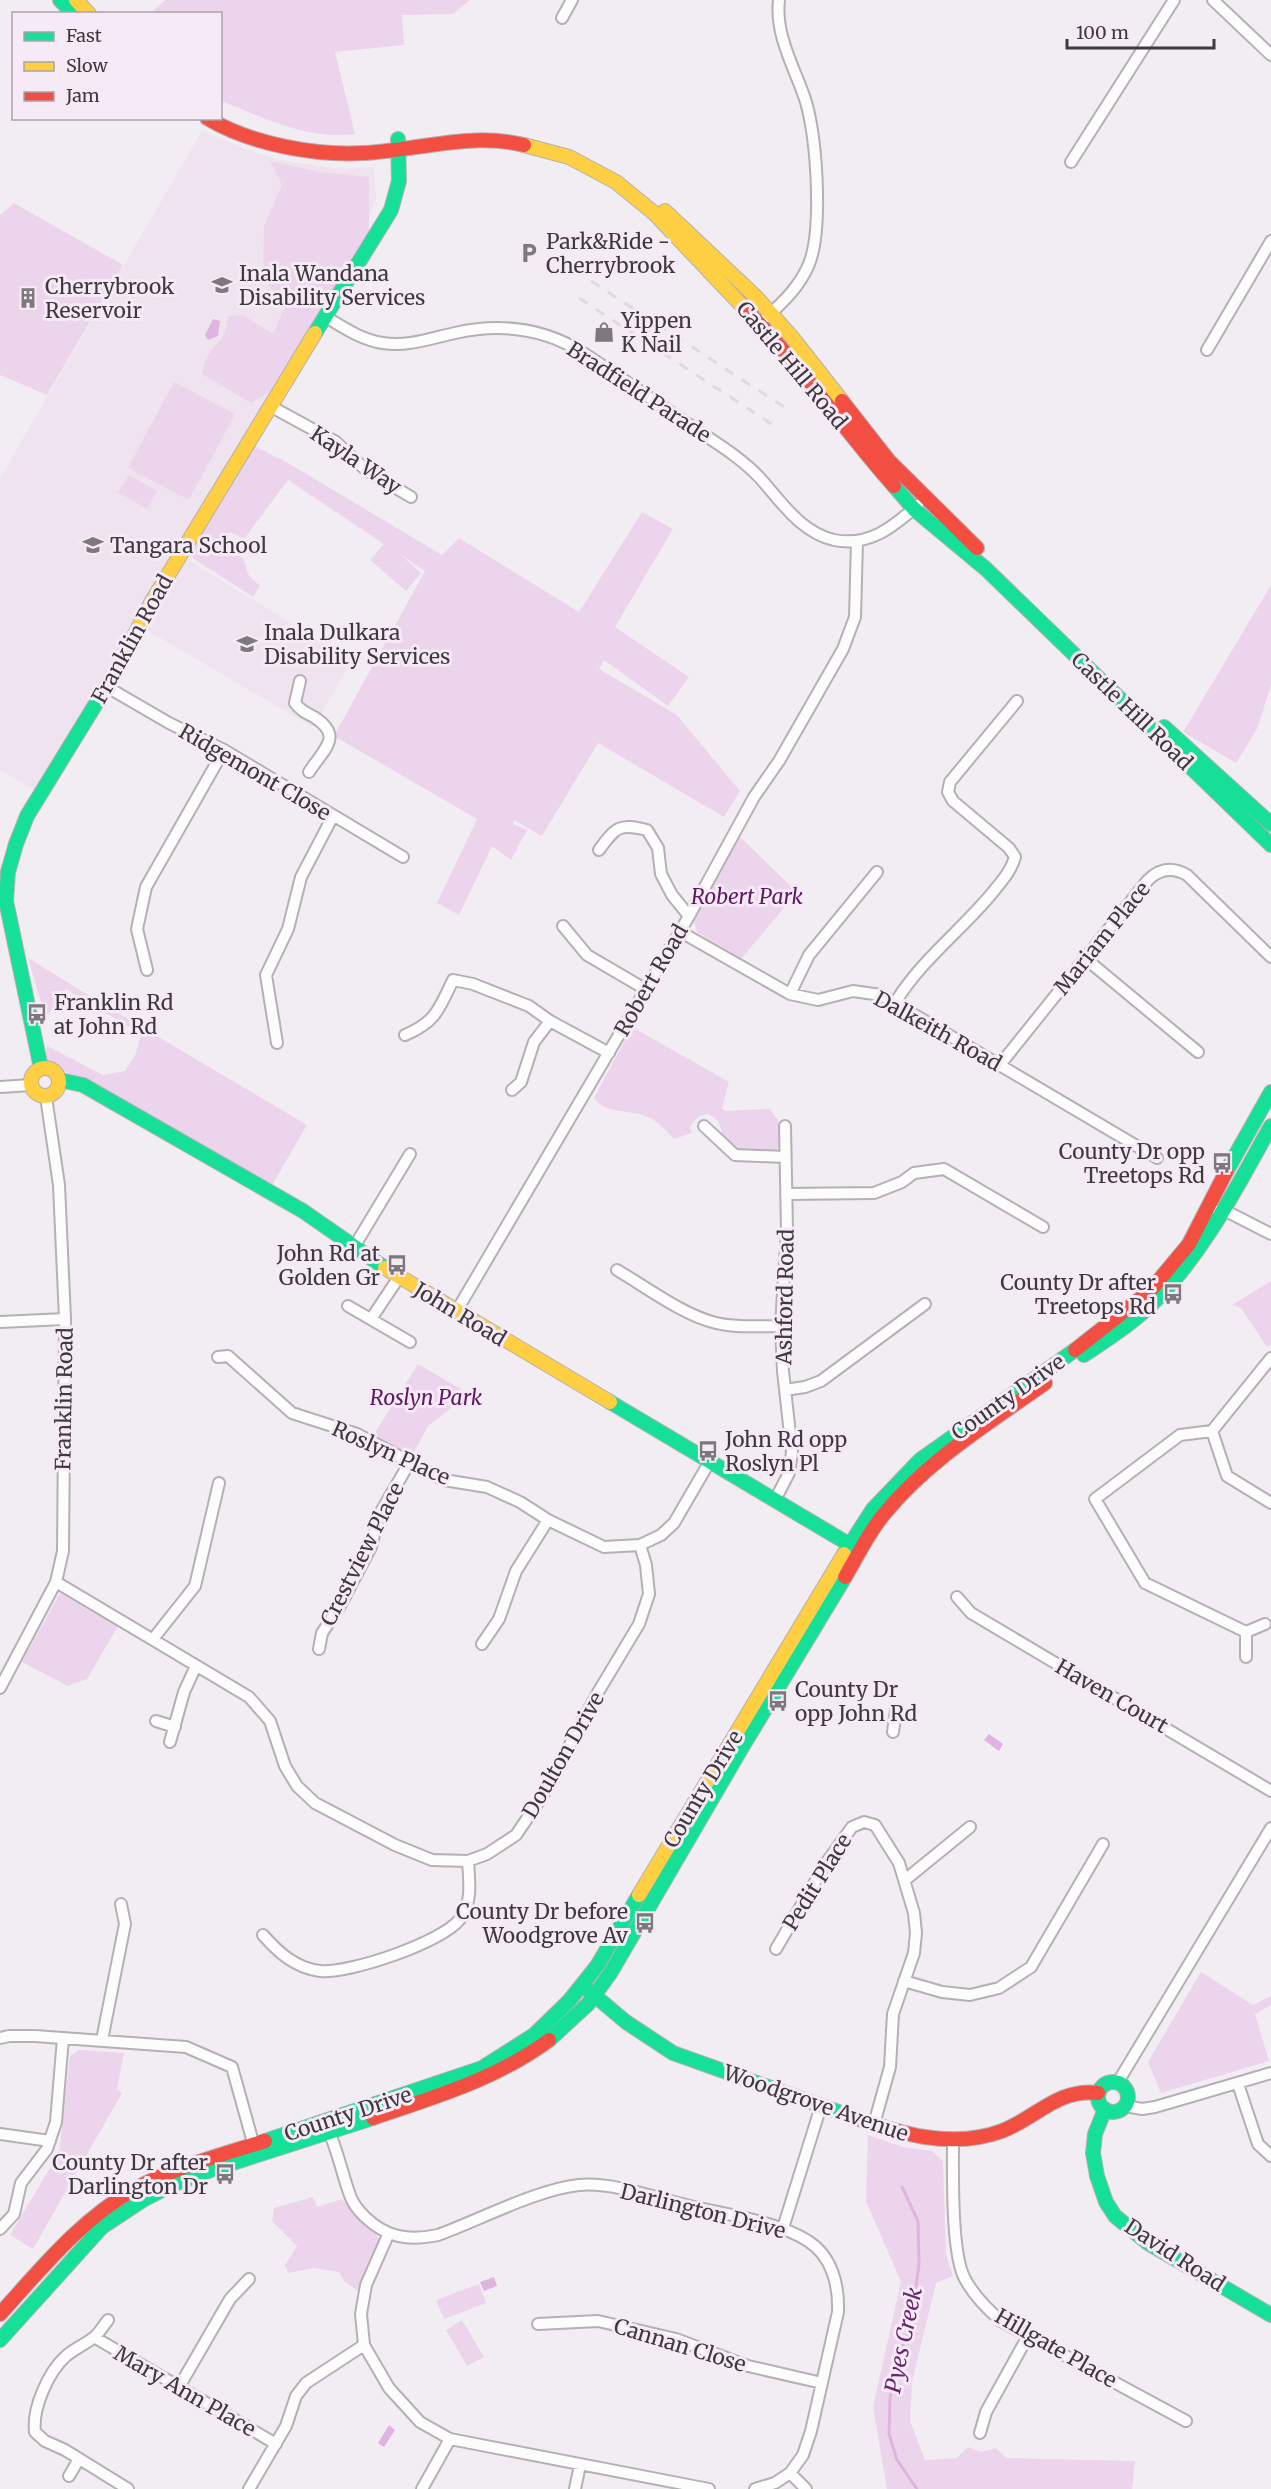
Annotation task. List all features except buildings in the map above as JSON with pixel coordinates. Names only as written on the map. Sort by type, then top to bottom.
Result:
[{"type":"main road","points":[[60,0],[73,12]]},
{"type":"main road","points":[[76,0],[88,12]]},
{"type":"main road","name":"Castle Hill Road","points":[[222,117],[249,128],[296,140],[399,144]]},
{"type":"main road","name":"Castle Hill Road","points":[[210,120],[227,130],[247,137],[298,150],[345,153],[464,130],[492,130],[541,138],[583,153],[621,174],[644,191],[765,318],[777,341],[871,461],[1271,824]]},
{"type":"main road","name":"Franklin Road","points":[[41,1068],[3,888],[26,818],[107,687],[150,605],[391,210],[400,181],[399,144]]},
{"type":"main road","name":"Castle Hill Road","points":[[920,504],[1271,845]]},
{"type":"main road","points":[[41,1068],[51,1069],[60,1080],[58,1089],[46,1097],[38,1095],[31,1085],[32,1076],[41,1068]]},
{"type":"main road","name":"John Road","points":[[60,1080],[83,1085],[303,1211],[399,1277],[456,1312],[855,1548]]},
{"type":"main road","name":"County Drive","points":[[0,2314],[76,2232],[135,2189],[184,2168],[254,2146],[475,2083],[543,2047],[567,2027],[594,1996],[855,1548],[873,1509],[920,1460],[1081,1346],[1150,1291],[1190,1244],[1271,1092]]},
{"type":"main road","name":"County Drive","points":[[0,2340],[82,2246],[102,2227],[132,2206],[172,2185],[482,2068],[534,2035],[558,2014],[583,1986],[627,1917],[855,1548],[902,1492],[927,1468],[960,1441],[990,1423],[1133,1321],[1158,1299],[1182,1270],[1224,1210],[1271,1126]]},
{"type":"main road","name":"Woodgrove Avenue","points":[[583,1986],[626,2022],[673,2053],[916,2137],[953,2140],[1004,2130],[1023,2122],[1067,2093],[1080,2090],[1098,2093]]},
{"type":"main road","points":[[1108,2082],[1118,2082],[1128,2092],[1125,2106],[1118,2111],[1104,2109],[1099,2102],[1098,2093],[1108,2082]]},
{"type":"main road","name":"David Road","points":[[1104,2109],[1095,2134],[1094,2153],[1097,2176],[1106,2202],[1115,2216],[1148,2243],[1271,2315]]},
{"type":"street","points":[[562,18],[572,0]]},
{"type":"street","points":[[765,318],[794,289],[803,276],[812,254],[816,230],[812,129],[807,104],[783,40],[779,23],[778,0]]},
{"type":"street","points":[[1213,0],[1222,4],[1271,55]]},
{"type":"street","points":[[1071,162],[1171,1]]},
{"type":"street","points":[[1207,350],[1271,241]]},
{"type":"street","name":"Bradfield Parade","points":[[326,317],[355,334],[382,343],[407,344],[488,327],[522,329],[554,338],[589,357],[733,455],[757,475],[795,518],[809,530],[835,540],[857,541],[883,533],[920,504]]},
{"type":"street","name":"Kayla Way","points":[[270,406],[336,442],[366,470],[411,497]]},
{"type":"street","name":"Robert Road","points":[[456,1312],[689,916],[754,797],[778,761],[851,631],[857,601],[857,541]]},
{"type":"street","points":[[300,681],[295,703],[331,732],[330,739],[309,772]]},
{"type":"street","name":"Ridgemont Close","points":[[107,687],[169,723],[224,750],[403,857]]},
{"type":"street","points":[[895,1003],[907,982],[972,918],[1012,868],[1015,857],[1009,848],[953,801],[948,792],[950,782],[1017,701]]},
{"type":"street","points":[[147,970],[137,929],[146,887],[224,750]]},
{"type":"street","points":[[277,1043],[266,975],[288,929],[301,877],[333,816]]},
{"type":"street","points":[[598,850],[612,832],[625,825],[647,830],[658,848],[660,874],[672,896],[689,916]]},
{"type":"street","name":"Mariam Place","points":[[999,1066],[1149,880],[1158,872],[1170,869],[1187,875],[1271,957]]},
{"type":"street","points":[[790,994],[809,955],[877,872]]},
{"type":"street","points":[[563,926],[587,954],[645,989]]},
{"type":"street","name":"Dalkeith Road","points":[[679,931],[790,994],[818,1000],[853,991],[881,995],[1157,1158]]},
{"type":"street","points":[[1086,959],[1198,1052]]},
{"type":"street","points":[[405,1035],[425,1027],[436,1015],[453,980],[473,984],[529,1006],[550,1021],[609,1053]]},
{"type":"street","points":[[512,1090],[521,1082],[534,1042],[550,1021]]},
{"type":"street","points":[[0,1087],[31,1085]]},
{"type":"street","name":"Franklin Road","points":[[0,1688],[56,1582],[63,1551],[65,1319],[59,1185],[46,1097]]},
{"type":"street","points":[[704,1126],[735,1155],[785,1157]]},
{"type":"street","name":"Ashford Road","points":[[775,1500],[784,1487],[791,1461],[791,1434],[785,1390],[781,1326],[786,1262],[784,1126]]},
{"type":"street","points":[[354,1246],[410,1154]]},
{"type":"street","points":[[786,1194],[873,1193],[902,1182],[914,1173],[944,1169],[1043,1227]]},
{"type":"street","points":[[1224,1210],[1223,1200],[1228,1170]]},
{"type":"street","points":[[1200,1223],[1212,1213],[1224,1210],[1271,1233]]},
{"type":"street","points":[[617,1270],[713,1323],[781,1326]]},
{"type":"street","points":[[371,1319],[399,1277]]},
{"type":"street","points":[[785,1390],[805,1387],[821,1381],[925,1304]]},
{"type":"street","points":[[348,1306],[410,1342]]},
{"type":"street","points":[[0,1322],[65,1319]]},
{"type":"street","name":"Roslyn Place","points":[[218,1356],[228,1356],[292,1413],[357,1434],[411,1460],[444,1480],[487,1487],[604,1547],[640,1545],[661,1535],[674,1523],[710,1461]]},
{"type":"street","points":[[1265,1624],[1246,1632],[1145,1583],[1095,1499],[1180,1435],[1212,1431],[1271,1358]]},
{"type":"street","points":[[1212,1431],[1227,1476],[1271,1503]]},
{"type":"street","name":"Crestview Place","points":[[319,1649],[322,1633],[340,1606],[371,1547],[379,1515],[411,1460]]},
{"type":"street","points":[[153,1639],[195,1586],[219,1483]]},
{"type":"street","points":[[482,1644],[499,1618],[516,1571],[548,1520]]},
{"type":"street","name":"Doulton Drive","points":[[56,1582],[249,1697],[270,1721],[285,1766],[297,1786],[315,1803],[395,1845],[432,1860],[468,1861],[487,1854],[516,1835],[543,1795],[597,1694],[639,1624],[649,1594],[646,1565],[640,1545]]},
{"type":"street","name":"Haven Court","points":[[957,1597],[971,1613],[1271,1791]]},
{"type":"street","points":[[1246,1632],[1246,1657]]},
{"type":"street","points":[[171,1742],[183,1692],[196,1666]]},
{"type":"street","points":[[893,1732],[896,1710]]},
{"type":"street","points":[[156,1721],[175,1727]]},
{"type":"street","name":"Pedit Place","points":[[776,1949],[826,1863],[852,1827],[864,1822],[875,1825],[899,1863],[904,1880]]},
{"type":"street","points":[[874,2124],[890,2067],[893,2014],[914,1953],[916,1933],[914,1913],[904,1880],[970,1827]]},
{"type":"street","points":[[1118,2082],[1271,1828]]},
{"type":"street","points":[[904,1981],[942,1992],[970,1995],[999,1989],[1030,1967],[1103,1844]]},
{"type":"street","points":[[263,1935],[282,1957],[319,1971],[351,1969],[433,1940],[460,1919],[470,1896],[468,1861]]},
{"type":"street","points":[[102,2040],[125,1924],[122,1904]]},
{"type":"street","points":[[0,2038],[9,2036],[63,2038],[186,2047],[232,2067],[254,2146]]},
{"type":"street","points":[[0,2229],[14,2214],[21,2183],[50,2142],[56,2122],[63,2038]]},
{"type":"street","points":[[1125,2106],[1142,2109],[1155,2107],[1271,2073]]},
{"type":"street","points":[[1238,2084],[1258,2144],[1271,2156]]},
{"type":"street","points":[[783,2228],[821,2106]]},
{"type":"street","points":[[327,2127],[352,2202],[388,2235],[366,2285],[361,2314],[364,2345],[389,2388],[420,2422],[450,2439],[709,2489]]},
{"type":"street","points":[[0,2134],[50,2142]]},
{"type":"street","name":"Hillgate Place","points":[[953,2140],[957,2254],[963,2277],[980,2303],[1001,2321],[1186,2421]]},
{"type":"street","name":"Darlington Drive","points":[[388,2235],[410,2238],[438,2235],[546,2193],[580,2185],[624,2190],[783,2228],[809,2241],[825,2257],[835,2277],[839,2294],[838,2312],[803,2455],[790,2473]]},
{"type":"street","points":[[179,2387],[230,2299],[249,2279]]},
{"type":"street","name":"Mary Ann Place","points":[[79,2459],[45,2441],[35,2432],[34,2423],[46,2386],[64,2358],[94,2337],[108,2320]]},
{"type":"street","name":"Cannan Close","points":[[538,2324],[598,2321],[676,2339],[748,2366],[822,2383]]},
{"type":"street","points":[[980,2433],[986,2412],[1028,2336]]},
{"type":"street","name":"Mary Ann Place","points":[[94,2337],[276,2444]]},
{"type":"street","points":[[249,2489],[286,2426],[297,2396],[306,2383],[364,2345]]},
{"type":"street","points":[[422,2489],[450,2439]]},
{"type":"street","points":[[69,2476],[79,2459],[128,2489]]},
{"type":"street","points":[[575,2489],[580,2465]]},
{"type":"street","points":[[755,2489],[775,2482],[790,2473],[806,2489]]},
{"type":"shaded area","name":"Tangara School","points":[[202,131],[245,149],[285,161],[340,169],[374,167],[376,201],[320,314],[41,794],[0,770],[0,478]]},
{"type":"shaded area","points":[[213,319],[220,321],[218,336],[208,340],[205,335]]},
{"type":"shaded area","name":"Inala Dulkara Disability Services","points":[[182,556],[352,661],[313,727],[141,627]]},
{"type":"shaded area","points":[[989,1734],[1003,1744],[999,1751],[984,1740]]},
{"type":"shaded area","points":[[494,2277],[497,2286],[484,2291],[480,2282]]},
{"type":"shaded area","points":[[389,2425],[395,2430],[384,2447],[378,2443]]},
{"type":"green space","points":[[165,0],[470,0],[453,14],[402,15],[404,45],[335,52],[355,134],[338,135],[303,131],[222,101],[222,12],[152,12]]},
{"type":"green space","points":[[270,161],[320,172],[369,177],[369,231],[343,277],[268,393],[251,403],[202,374],[208,355],[224,335],[228,316],[243,315],[273,334],[285,307],[266,281],[263,271],[264,226],[282,185]]},
{"type":"green space","points":[[14,203],[123,265],[47,395],[0,375],[0,215]]},
{"type":"green space","points":[[174,382],[235,414],[189,500],[128,468]]},
{"type":"green space","points":[[254,446],[288,463],[442,555],[459,538],[579,612],[642,512],[673,529],[615,627],[689,677],[668,706],[604,660],[599,669],[677,715],[740,791],[724,817],[598,743],[542,836],[514,820],[513,824],[527,830],[511,860],[492,846],[459,915],[437,903],[477,819],[334,736],[425,571],[401,555],[421,573],[406,591],[370,560],[384,544],[288,480],[244,539],[230,532],[221,546],[243,558],[249,576],[260,586],[253,597],[188,555]]},
{"type":"green space","points":[[129,475],[157,491],[147,509],[118,492]]},
{"type":"green space","points":[[1271,585],[1271,685],[1257,729],[1236,763],[1183,732]]},
{"type":"green space","name":"Robert Park","points":[[740,837],[797,892],[741,959],[697,932],[693,917]]},
{"type":"green space","points":[[28,958],[307,1125],[271,1187],[45,1060],[47,1046],[103,1075],[125,1071],[136,1053],[141,1034],[66,989],[48,1015],[41,1002]]},
{"type":"green space","points":[[632,1027],[729,1082],[722,1108],[725,1111],[770,1109],[779,1122],[780,1146],[774,1152],[738,1151],[724,1138],[718,1121],[709,1114],[699,1116],[695,1120],[690,1128],[692,1133],[674,1139],[648,1117],[611,1109],[599,1103],[594,1098]]},
{"type":"green space","points":[[1271,1281],[1271,1345],[1267,1347],[1241,1308],[1232,1305]]},
{"type":"green space","name":"Roslyn Park","points":[[418,1364],[469,1394],[428,1426],[412,1456],[373,1436]]},
{"type":"green space","points":[[60,1593],[118,1626],[87,1679],[68,1686],[22,1662]]},
{"type":"green space","points":[[1201,1972],[1253,2005],[1271,1996],[1271,2005],[1255,2014],[1269,2061],[1161,2093],[1148,2062]]},
{"type":"green space","points":[[79,2050],[124,2053],[117,2089],[122,2093],[33,2249],[10,2235],[59,2153],[70,2056]]},
{"type":"green space","points":[[868,2135],[903,2147],[932,2151],[943,2161],[946,2255],[953,2276],[936,2283],[912,2382],[910,2421],[925,2460],[957,2458],[968,2447],[981,2452],[996,2448],[1006,2458],[1135,2461],[1132,2489],[887,2489],[873,2407],[901,2282],[866,2201]]},
{"type":"green space","points":[[313,2197],[317,2207],[342,2199],[380,2239],[358,2291],[344,2281],[339,2272],[313,2268],[288,2273],[285,2265],[297,2246],[272,2221],[274,2208]]},
{"type":"green space","points":[[479,2284],[486,2303],[444,2319],[436,2300]]},
{"type":"green space","points":[[462,2320],[484,2357],[467,2366],[446,2330]]},
{"type":"waterway","name":"Pyes Creek","points":[[902,2187],[918,2221],[919,2264],[911,2324],[897,2362],[890,2398],[889,2434],[897,2460],[917,2489]]},
{"type":"railway","points":[[591,281],[787,409]]},
{"type":"railway","points":[[579,298],[776,427]]},
{"type":"traffic: fast","points":[[60,0],[72,12]]},
{"type":"traffic: fast","points":[[315,333],[391,210],[399,181],[398,139]]},
{"type":"traffic: fast","points":[[894,486],[914,509],[986,569],[1271,845]]},
{"type":"traffic: fast","points":[[41,1068],[6,901],[8,872],[27,816],[116,671]]},
{"type":"traffic: fast","points":[[1164,727],[1271,824]]},
{"type":"traffic: fast","points":[[60,1080],[83,1085],[303,1211],[385,1268]]},
{"type":"traffic: fast","points":[[1226,1172],[1271,1092]]},
{"type":"traffic: fast","points":[[1084,1355],[1140,1315],[1175,1280],[1220,1216],[1271,1126]]},
{"type":"traffic: fast","points":[[844,1554],[873,1509],[920,1460],[1075,1350]]},
{"type":"traffic: fast","points":[[610,1402],[857,1549]]},
{"type":"traffic: fast","points":[[549,2040],[588,2004],[611,1972],[741,1749],[845,1577]]},
{"type":"traffic: fast","points":[[265,2141],[482,2068],[534,2035],[569,2001],[597,1966],[639,1895]]},
{"type":"traffic: fast","points":[[588,1990],[626,2022],[673,2053],[850,2116]]},
{"type":"traffic: fast","points":[[1113,2082],[1124,2086],[1128,2097],[1124,2108],[1113,2112],[1102,2108],[1098,2097],[1102,2086],[1113,2082]]},
{"type":"traffic: fast","points":[[1105,2109],[1095,2134],[1093,2153],[1097,2176],[1106,2202],[1115,2216],[1148,2243],[1271,2315]]},
{"type":"traffic: fast","points":[[0,2340],[102,2227],[143,2200],[172,2185],[211,2170],[373,2118]]},
{"type":"traffic: slow","points":[[76,0],[87,12]]},
{"type":"traffic: slow","points":[[524,145],[569,157],[616,182],[654,213],[747,311]]},
{"type":"traffic: slow","points":[[665,211],[756,297],[791,336],[842,401]]},
{"type":"traffic: slow","points":[[116,671],[151,603],[315,333]]},
{"type":"traffic: slow","points":[[45,1068],[55,1072],[59,1082],[55,1092],[45,1096],[35,1092],[31,1082],[35,1072],[45,1068]]},
{"type":"traffic: slow","points":[[385,1268],[610,1402]]},
{"type":"traffic: slow","points":[[639,1895],[844,1554]]},
{"type":"traffic: jam","points":[[211,120],[243,135],[263,141],[325,152],[365,153],[484,140],[524,145]]},
{"type":"traffic: jam","points":[[747,311],[786,353],[894,486]]},
{"type":"traffic: jam","points":[[842,401],[889,461],[977,548]]},
{"type":"traffic: jam","points":[[1075,1350],[1150,1291],[1189,1244],[1226,1172]]},
{"type":"traffic: jam","points":[[845,1577],[878,1521],[920,1476],[960,1443],[1045,1383]]},
{"type":"traffic: jam","points":[[373,2118],[487,2076],[529,2054],[549,2040]]},
{"type":"traffic: jam","points":[[850,2116],[925,2137],[963,2139],[983,2137],[1002,2131],[1059,2099],[1071,2095],[1098,2093]]},
{"type":"traffic: jam","points":[[0,2314],[79,2230],[115,2201],[166,2174],[265,2141]]},
{"type":"place","name":"Park&Ride - Cherrybrook","points":[[529,253]]},
{"type":"place","name":"Inala Wandana Disability Services","points":[[222,285]]},
{"type":"place","name":"Cherrybrook Reservoir","points":[[28,298]]},
{"type":"place","name":"Yippen K Nail","points":[[604,332]]},
{"type":"place","name":"Tangara School","points":[[93,545]]},
{"type":"place","name":"Inala Dulkara Disability Services","points":[[247,644]]},
{"type":"place","name":"Franklin Rd at John Rd","points":[[37,1014]]},
{"type":"place","name":"County Dr opp Treetops Rd","points":[[1222,1163]]},
{"type":"place","name":"John Rd at Golden Gr","points":[[397,1265]]},
{"type":"place","name":"County Dr after Treetops Rd","points":[[1173,1294]]},
{"type":"place","name":"John Rd opp Roslyn Pl","points":[[708,1451]]},
{"type":"place","name":"County Dr opp John Rd","points":[[778,1701]]},
{"type":"place","name":"County Dr before Woodgrove Av","points":[[645,1923]]},
{"type":"place","name":"County Dr after Darlington Dr","points":[[225,2174]]}]
